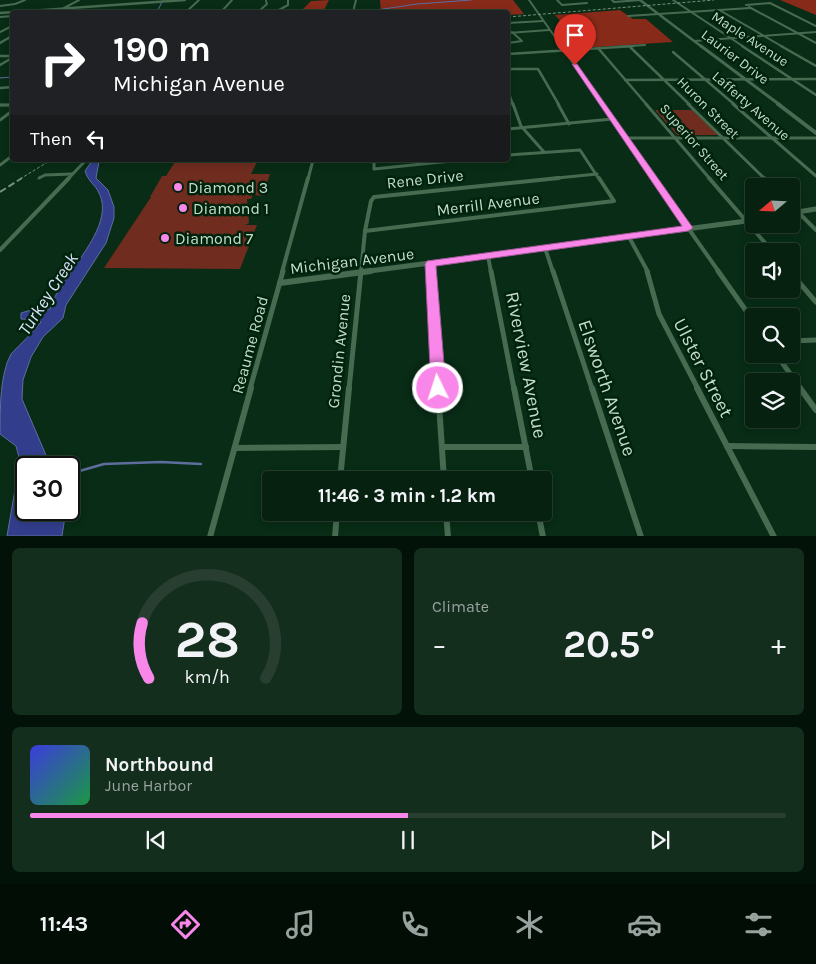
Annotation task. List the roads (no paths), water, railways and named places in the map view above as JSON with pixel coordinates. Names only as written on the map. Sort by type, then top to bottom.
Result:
[{"type":"street","points":[[0,6],[15,4],[25,0]]},
{"type":"street","points":[[60,10],[79,0]]},
{"type":"street","points":[[38,10],[184,0]]},
{"type":"street","points":[[188,10],[199,0]]},
{"type":"street","points":[[223,10],[232,0]]},
{"type":"street","points":[[260,10],[267,4],[266,0],[273,0]]},
{"type":"street","points":[[281,10],[288,5],[288,0]]},
{"type":"street","points":[[528,0],[745,309]]},
{"type":"street","points":[[557,0],[562,5],[587,3],[584,0]]},
{"type":"street","points":[[613,1],[640,0]]},
{"type":"street","name":"Laurier Drive","points":[[640,0],[816,133]]},
{"type":"street","name":"Maple Avenue","points":[[673,0],[816,95]]},
{"type":"street","points":[[816,26],[766,3],[746,5],[816,43]]},
{"type":"street","points":[[628,16],[750,8]]},
{"type":"street","points":[[720,10],[816,66]]},
{"type":"street","points":[[510,23],[543,21]]},
{"type":"street","points":[[512,32],[549,30]]},
{"type":"street","points":[[510,43],[522,41],[512,32]]},
{"type":"street","points":[[694,41],[816,32]]},
{"type":"street","points":[[510,54],[645,45]]},
{"type":"street","name":"Huron Street","points":[[629,46],[764,178]]},
{"type":"street","name":"Superior Street","points":[[598,48],[745,219]]},
{"type":"street","name":"Lafferty Avenue","points":[[673,52],[816,176]]},
{"type":"street","points":[[510,69],[538,69],[569,124]]},
{"type":"street","points":[[625,80],[816,79]]},
{"type":"street","points":[[510,96],[521,126],[544,152]]},
{"type":"street","points":[[510,130],[612,119]]},
{"type":"street","points":[[626,138],[816,138]]},
{"type":"street","points":[[510,155],[580,150],[597,174]]},
{"type":"street","points":[[0,250],[84,162]]},
{"type":"street","name":"Reaume Road","points":[[210,536],[312,162]]},
{"type":"street","points":[[374,162],[374,169],[442,162]]},
{"type":"street","points":[[39,178],[45,175],[72,174]]},
{"type":"street","name":"Rene Drive","points":[[374,197],[597,174]]},
{"type":"street","name":"Merrill Avenue","points":[[365,231],[614,201],[597,174]]},
{"type":"street","name":"Grondin Avenue","points":[[341,471],[365,231],[371,201],[374,197]]},
{"type":"street","points":[[800,212],[816,209]]},
{"type":"street","points":[[800,214],[816,230]]},
{"type":"street","name":"Michigan Avenue","points":[[280,283],[745,221]]},
{"type":"street","name":"Superior Street","points":[[757,233],[765,243]]},
{"type":"street","name":"Ulster Street","points":[[629,237],[648,272],[659,314],[774,536]]},
{"type":"street","name":"Elsworth Avenue","points":[[545,248],[641,536]]},
{"type":"street","name":"Riverview Avenue","points":[[488,256],[530,471]]},
{"type":"street","points":[[430,264],[443,471]]},
{"type":"street","points":[[800,283],[816,302]]},
{"type":"street","points":[[800,341],[816,340]]},
{"type":"street","points":[[782,363],[816,410]]},
{"type":"street","points":[[727,446],[816,446]]},
{"type":"street","points":[[235,448],[343,447]]},
{"type":"street","points":[[442,447],[526,447]]},
{"type":"street","points":[[335,536],[336,521]]},
{"type":"street","points":[[447,521],[448,536]]},
{"type":"street","points":[[540,521],[543,536]]},
{"type":"waterway","name":"Turkey Creek","points":[[158,10],[163,0]]},
{"type":"waterway","points":[[376,10],[417,4],[471,0]]},
{"type":"waterway","points":[[0,78],[10,77]]},
{"type":"waterway","points":[[80,471],[104,464],[161,462],[201,464]]},
{"type":"railway","points":[[510,17],[714,0]]},
{"type":"railway","points":[[20,179],[48,162]]},
{"type":"railway","points":[[0,192],[22,178]]},
{"type":"place","name":"Diamond 3","points":[[178,187]]},
{"type":"place","name":"Diamond 1","points":[[183,208]]},
{"type":"place","name":"Diamond 7","points":[[165,238]]}]
